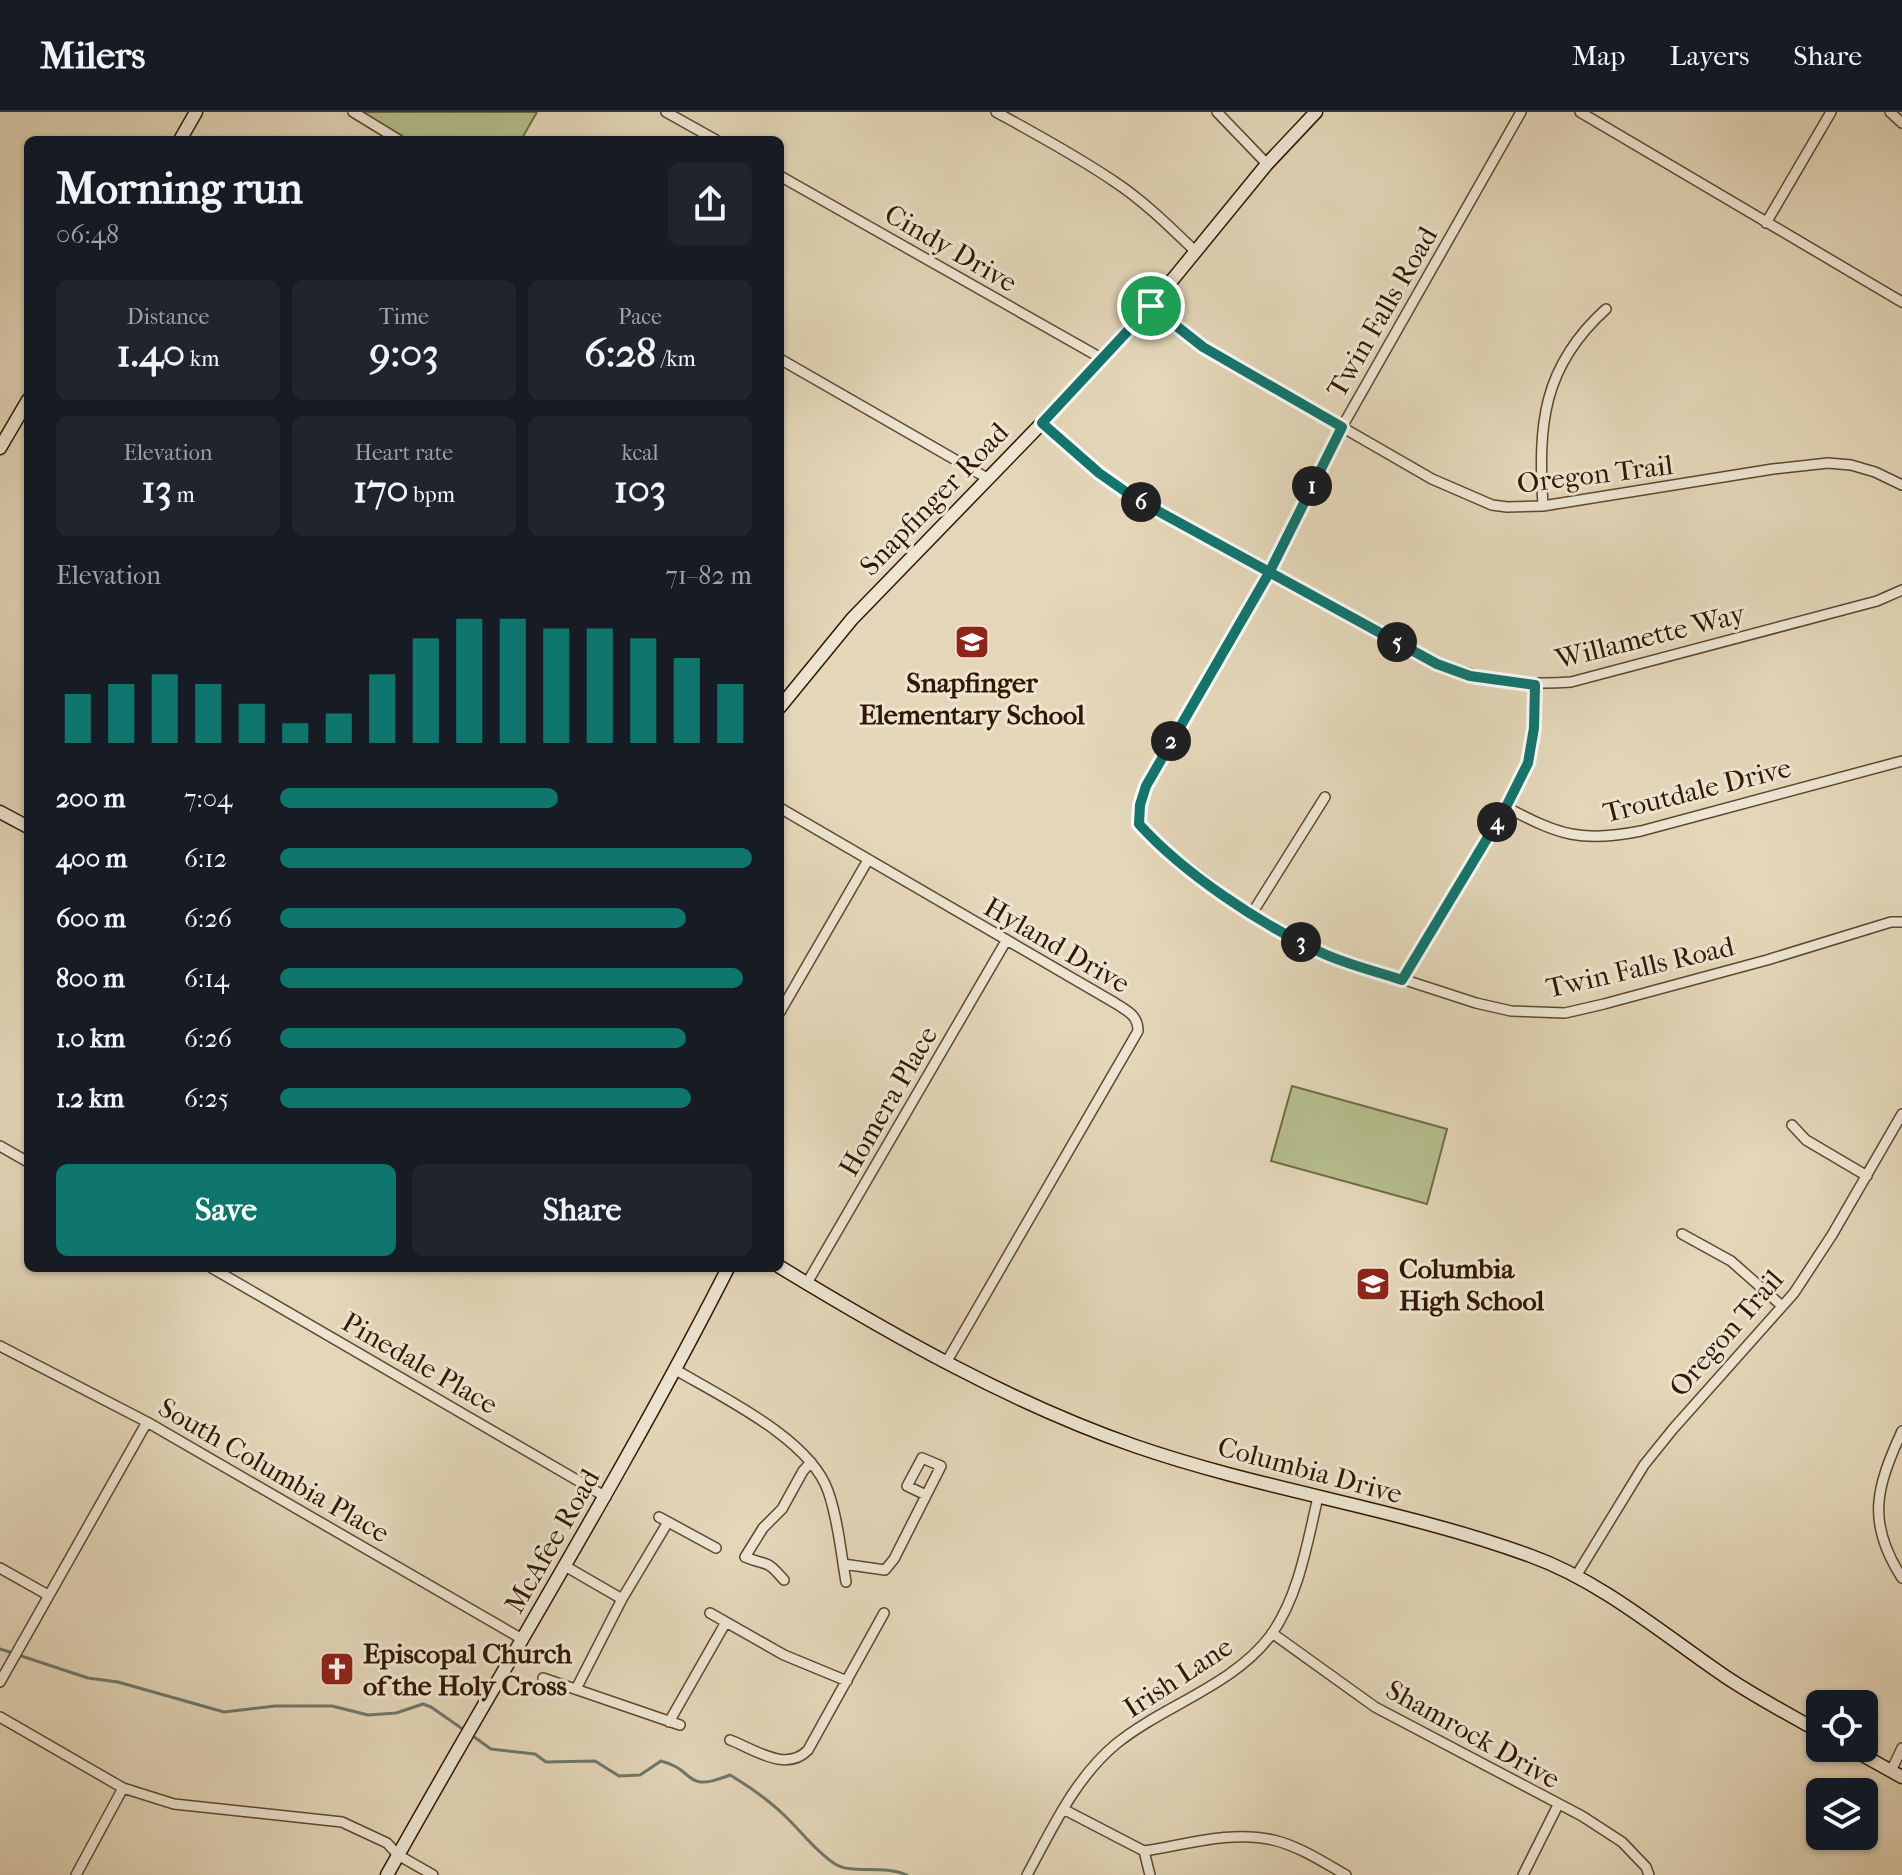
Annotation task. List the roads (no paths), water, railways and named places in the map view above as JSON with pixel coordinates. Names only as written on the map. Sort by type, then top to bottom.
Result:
[{"type":"street","points":[[182,136],[196,112]]},
{"type":"street","points":[[353,112],[392,136]]},
{"type":"street","points":[[666,112],[709,136]]},
{"type":"street","points":[[996,112],[1117,183],[1196,252]]},
{"type":"street","points":[[1217,112],[1267,164]]},
{"type":"street","name":"Snapfinger Road","points":[[784,702],[852,619],[1151,306],[1267,164],[1316,112]]},
{"type":"street","name":"Twin Falls Road","points":[[1521,112],[1342,427],[1269,573],[1146,786],[1140,805],[1139,824],[1164,849],[1251,915],[1322,953],[1476,1003],[1511,1011],[1565,1013],[1752,964],[1891,922],[1902,922]]},
{"type":"street","points":[[1580,112],[1902,302]]},
{"type":"street","points":[[1766,223],[1831,112]]},
{"type":"street","points":[[1890,112],[1902,123]]},
{"type":"street","name":"Cindy Drive","points":[[784,178],[1101,358]]},
{"type":"street","name":"Oregon Trail","points":[[1151,306],[1203,347],[1432,479],[1479,501],[1507,507],[1543,506],[1828,463],[1875,472],[1902,485]]},
{"type":"street","points":[[1543,506],[1542,431],[1552,388],[1580,332],[1606,309]]},
{"type":"street","points":[[784,361],[987,478]]},
{"type":"street","points":[[0,448],[24,407]]},
{"type":"street","name":"Willamette Way","points":[[1042,423],[1099,473],[1136,499],[1437,664],[1470,676],[1535,685],[1571,682],[1877,601],[1902,590]]},
{"type":"street","points":[[1402,980],[1506,807],[1528,763],[1534,728],[1535,685]]},
{"type":"street","name":"Troutdale Drive","points":[[1506,807],[1558,832],[1607,838],[1902,761]]},
{"type":"street","points":[[1251,915],[1325,797]]},
{"type":"street","name":"Hyland Drive","points":[[784,810],[1134,1015],[1138,1031],[947,1361]]},
{"type":"street","points":[[0,812],[24,825]]},
{"type":"street","points":[[784,1005],[868,860]]},
{"type":"street","name":"Homera Place","points":[[807,1283],[1006,941]]},
{"type":"street","name":"Oregon Trail","points":[[1576,1576],[1644,1465],[1782,1306],[1832,1235],[1902,1114]]},
{"type":"street","points":[[1792,1125],[1806,1140],[1867,1176]]},
{"type":"street","points":[[0,1146],[24,1160]]},
{"type":"street","points":[[1682,1234],[1731,1261],[1782,1306]]},
{"type":"street","name":"Columbia Drive","points":[[784,1269],[947,1361],[1055,1416],[1135,1446],[1207,1468],[1454,1532],[1532,1556],[1576,1576],[1728,1678],[1806,1724]]},
{"type":"street","name":"Pinedale Place","points":[[219,1272],[606,1497]]},
{"type":"street","name":"McAfee Road","points":[[387,1875],[606,1497],[726,1272]]},
{"type":"street","name":"South Columbia Place","points":[[0,1346],[147,1422],[522,1639]]},
{"type":"street","points":[[676,1370],[757,1417],[781,1434],[817,1468],[829,1492],[846,1582]]},
{"type":"street","points":[[0,1682],[147,1422]]},
{"type":"street","points":[[1902,1431],[1883,1476],[1876,1505],[1879,1532],[1889,1559],[1902,1578]]},
{"type":"street","points":[[784,1580],[765,1561],[745,1557],[763,1528],[782,1509],[811,1462]]},
{"type":"street","points":[[843,1564],[885,1570],[894,1559],[926,1495]]},
{"type":"street","name":"Irish Lane","points":[[1027,1875],[1063,1809],[1100,1759],[1118,1743],[1230,1673],[1262,1646],[1286,1610],[1297,1582],[1318,1497]]},
{"type":"street","points":[[576,1689],[663,1520],[716,1548]]},
{"type":"street","points":[[565,1566],[622,1599]]},
{"type":"street","points":[[0,1568],[48,1595]]},
{"type":"street","points":[[710,1613],[784,1655],[847,1681]]},
{"type":"street","points":[[730,1740],[784,1762],[800,1758],[808,1750],[884,1613]]},
{"type":"street","points":[[669,1722],[726,1622]]},
{"type":"street","name":"Shamrock Drive","points":[[1272,1633],[1375,1707],[1582,1816],[1622,1842],[1646,1867],[1649,1875]]},
{"type":"street","points":[[543,1678],[680,1725]]},
{"type":"street","points":[[0,1717],[123,1788],[174,1804],[342,1822],[387,1843],[398,1855],[433,1875]]},
{"type":"street","points":[[1875,1762],[1897,1774],[1902,1748]]},
{"type":"street","points":[[76,1875],[123,1788]]},
{"type":"street","points":[[1523,1875],[1558,1805]]},
{"type":"street","points":[[1063,1809],[1144,1851],[1236,1836],[1273,1840],[1299,1849],[1346,1875]]},
{"type":"street","points":[[1144,1851],[1150,1875]]},
{"type":"waterway","points":[[0,1649],[88,1678],[118,1682],[224,1712],[275,1706],[332,1706],[368,1715],[396,1713],[423,1704],[464,1730]]},
{"type":"waterway","points":[[470,1734],[491,1749],[535,1754],[546,1762],[595,1761],[619,1776],[640,1775],[661,1761],[697,1781],[730,1775],[772,1805],[835,1864],[850,1869],[888,1870],[907,1875]]},
{"type":"place","name":"Snapfinger Elementary School","points":[[972,642]]},
{"type":"place","name":"Columbia High School","points":[[1373,1284]]},
{"type":"place","name":"Episcopal Church of the Holy Cross","points":[[337,1669]]}]
